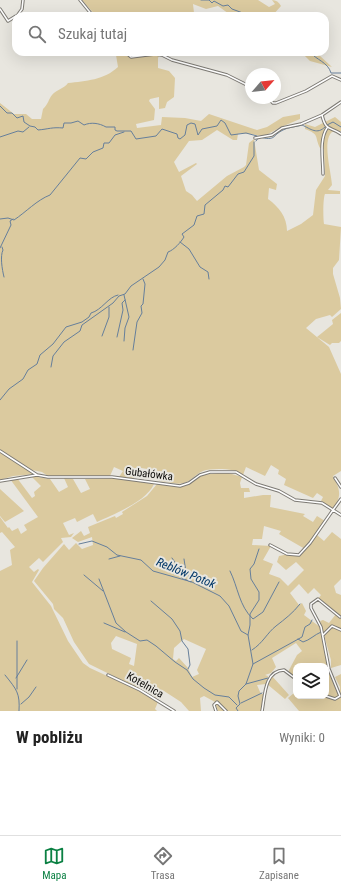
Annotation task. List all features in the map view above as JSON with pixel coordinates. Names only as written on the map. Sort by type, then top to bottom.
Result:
[{"type":"street","points":[[19,12],[22,9],[23,0]]},
{"type":"street","points":[[80,0],[90,12]]},
{"type":"street","points":[[0,9],[8,21],[12,18]]},
{"type":"street","points":[[164,56],[178,62],[227,75],[245,84]]},
{"type":"street","points":[[281,101],[306,91],[332,76],[341,80]]},
{"type":"street","points":[[254,138],[274,134],[282,128],[301,124],[322,115],[341,102]]},
{"type":"street","points":[[322,115],[327,128],[341,134]]},
{"type":"street","points":[[323,174],[322,141],[323,134],[327,128]]},
{"type":"street","name":"Gubałówka","points":[[0,451],[37,475],[48,478],[114,478],[180,486],[189,483],[200,475],[210,472],[236,472],[256,484],[279,491],[295,500],[322,503],[341,515]]},
{"type":"street","name":"Gubałówka","points":[[0,481],[37,475]]},
{"type":"street","points":[[335,478],[341,487]]},
{"type":"street","points":[[270,545],[287,554],[299,555],[313,540],[341,499]]},
{"type":"street","points":[[328,663],[323,636],[318,620],[310,606],[312,602],[318,599],[340,617]]},
{"type":"street","points":[[323,636],[332,626],[341,630]]},
{"type":"street","points":[[262,711],[267,683],[272,675],[284,670],[293,677]]},
{"type":"street","points":[[329,670],[340,696],[335,699],[329,697]]},
{"type":"street","name":"Kotelnica","points":[[108,675],[140,690],[174,711]]},
{"type":"street","points":[[216,711],[214,705],[217,702],[226,711]]},
{"type":"shaded area","points":[[82,0],[258,0],[269,7],[275,4],[272,0],[275,0],[281,6],[276,12],[226,12],[218,6],[206,9],[193,4],[194,12],[92,12]]},
{"type":"shaded area","points":[[116,56],[159,56],[158,68],[169,71],[175,78],[174,97],[167,102],[165,108],[159,109],[159,97],[150,99],[149,101],[155,109],[154,120],[136,124],[137,128],[161,125],[162,117],[185,118],[201,121],[209,114],[257,130],[267,127],[283,117],[300,114],[300,119],[263,136],[241,133],[238,134],[237,140],[233,140],[217,130],[202,140],[189,141],[174,162],[179,172],[196,163],[197,164],[181,176],[186,191],[197,201],[227,176],[246,165],[249,143],[254,139],[259,170],[277,184],[276,190],[269,188],[268,199],[276,205],[282,213],[286,221],[287,231],[301,224],[313,215],[316,190],[325,176],[324,149],[320,148],[315,134],[305,129],[305,124],[315,127],[335,117],[341,122],[341,131],[332,132],[329,136],[327,149],[332,185],[328,190],[340,191],[340,194],[325,194],[323,213],[324,224],[341,227],[339,260],[333,268],[333,274],[340,298],[341,309],[332,317],[330,315],[316,319],[306,328],[329,347],[341,374],[341,471],[333,476],[339,489],[339,497],[334,510],[321,501],[323,497],[317,493],[313,498],[284,485],[286,479],[278,474],[279,470],[271,465],[265,476],[246,467],[243,475],[230,470],[212,469],[203,471],[189,481],[181,484],[175,484],[159,481],[154,470],[141,468],[139,474],[135,474],[134,479],[119,477],[123,471],[114,467],[110,476],[48,476],[42,472],[32,470],[0,450],[0,103],[14,114],[26,114],[32,119],[41,119],[43,109],[54,93],[65,87],[68,83],[101,77],[107,75],[118,67]]},
{"type":"shaded area","points":[[305,56],[320,56],[332,67],[310,61]]},
{"type":"shaded area","points":[[341,313],[341,341],[339,343],[332,343],[330,345],[317,337],[333,324],[332,320]]},
{"type":"shaded area","points":[[0,452],[35,474],[13,476],[0,480]]},
{"type":"shaded area","points":[[225,472],[242,477],[240,483],[241,488],[249,488],[250,492],[244,492],[244,498],[271,495],[270,507],[305,514],[303,516],[313,522],[317,516],[325,521],[307,546],[317,535],[324,541],[332,532],[341,539],[341,579],[334,586],[336,593],[341,595],[341,617],[318,599],[321,595],[314,588],[308,594],[299,584],[290,593],[299,605],[302,603],[306,611],[304,615],[320,627],[327,663],[293,663],[293,676],[288,672],[297,655],[302,651],[296,643],[272,658],[276,667],[271,673],[265,675],[268,676],[266,684],[257,685],[260,692],[264,695],[262,711],[218,711],[215,702],[204,696],[200,698],[201,711],[189,711],[181,702],[164,691],[157,699],[89,664],[74,642],[63,618],[54,609],[53,604],[34,581],[64,544],[69,550],[76,543],[82,549],[93,545],[92,537],[78,542],[72,538],[81,531],[84,536],[90,533],[88,527],[115,516],[116,518],[123,514],[122,512],[147,496],[157,484],[181,487],[203,475]],"holes":[[[264,526],[281,531],[279,534],[305,549],[299,555],[289,554],[279,556],[277,562],[286,570],[296,562],[304,570],[288,586],[280,578],[269,574],[273,564],[263,560],[271,546],[252,545],[253,539],[262,539]],[[116,636],[137,644],[134,666],[129,664],[131,658],[112,649],[111,643]],[[184,639],[206,649],[197,670],[199,674],[192,677],[188,668],[179,658],[176,661],[173,659],[174,648]]]},
{"type":"shaded area","points":[[31,476],[50,479],[59,492],[68,487],[64,478],[73,479],[81,493],[90,489],[85,479],[115,478],[154,484],[150,490],[137,502],[97,522],[93,514],[77,522],[75,518],[63,523],[69,535],[74,533],[71,537],[61,538],[63,542],[43,562],[39,558],[29,567],[34,572],[38,569],[39,570],[32,582],[51,606],[68,641],[83,663],[90,668],[144,693],[158,702],[155,709],[157,711],[0,711],[0,571],[12,565],[10,550],[15,547],[2,532],[0,533],[0,517],[8,528],[9,527],[12,531],[18,528],[21,534],[27,530],[24,525],[38,517],[10,479],[17,478],[32,498],[35,496],[34,492],[41,486]]},
{"type":"shaded area","points":[[0,489],[24,511],[5,522],[0,516]]},
{"type":"shaded area","points":[[336,614],[341,618],[341,665],[331,668],[331,660],[320,621],[323,620],[329,623]]},
{"type":"shaded area","points":[[329,672],[339,697],[335,698],[329,696]]},
{"type":"shaded area","points":[[341,674],[341,711],[299,711],[288,698],[293,694],[293,699],[329,699],[329,697],[338,699],[340,697],[340,687],[335,677]]},
{"type":"shaded area","points":[[272,676],[289,695],[285,699],[267,684]]},
{"type":"waterway","points":[[201,0],[209,0],[212,3],[214,1],[223,6],[228,5],[232,9],[240,12]]},
{"type":"waterway","points":[[314,56],[327,66],[331,73],[341,73]]},
{"type":"waterway","points":[[0,106],[7,113],[12,113],[17,118],[23,116],[24,122],[38,130],[63,128],[64,123],[78,121],[84,125],[95,123],[106,127],[115,127],[115,130],[117,131],[131,131],[136,139],[156,136],[162,129],[177,134],[178,138],[180,139],[185,135],[187,125],[191,123],[195,124],[198,135],[202,129],[217,126],[221,120],[225,123],[231,135],[246,133],[257,136]]},
{"type":"waterway","points":[[327,125],[333,122],[341,127]]},
{"type":"waterway","points":[[256,141],[259,137],[271,138],[285,129],[302,125],[311,130],[317,131],[325,127]]},
{"type":"waterway","points":[[0,137],[18,131],[23,132],[29,127]]},
{"type":"waterway","points":[[0,219],[8,218],[14,220],[36,203],[50,195],[80,158],[86,159],[93,152],[103,148],[104,143],[109,143],[115,135],[124,132]]},
{"type":"waterway","points":[[51,367],[53,356],[64,342],[80,331],[82,325],[113,303],[119,296],[125,294],[131,286],[159,267],[165,260],[168,252],[175,248],[183,239],[184,237],[182,234],[194,225],[197,216],[204,214],[205,205],[223,190],[225,186],[228,187],[238,174],[244,172],[254,156],[254,142]]},
{"type":"waterway","points":[[0,248],[11,225],[10,221],[13,219]]},
{"type":"waterway","points":[[180,242],[189,249],[200,267],[208,272],[209,279]]},
{"type":"waterway","points":[[2,247],[4,277]]},
{"type":"waterway","points":[[133,350],[137,322],[142,313],[141,306],[143,304],[145,284],[143,279]]},
{"type":"waterway","points":[[0,400],[9,389],[23,379],[28,370],[37,364],[40,355],[53,344],[66,327],[82,322],[89,317],[91,313],[111,298],[118,295]]},
{"type":"waterway","points":[[124,295],[129,317],[125,328],[124,341]]},
{"type":"waterway","points":[[117,337],[123,310],[122,303],[125,300]]},
{"type":"waterway","points":[[102,336],[109,317],[109,307]]},
{"type":"waterway","name":"Reblów Potok","points":[[79,544],[92,541],[107,547],[117,555],[141,560],[153,571],[192,582],[220,596],[229,606],[241,631],[248,635]]},
{"type":"waterway","points":[[238,711],[236,708],[240,704],[238,696],[239,691],[246,684],[253,664],[248,635],[250,614],[259,600],[259,592],[251,579],[250,569],[254,564],[259,549]]},
{"type":"waterway","name":"Reblów Potok","points":[[109,559],[120,556]]},
{"type":"waterway","points":[[172,558],[179,568],[182,578],[191,582]]},
{"type":"waterway","points":[[184,559],[186,572],[191,581]]},
{"type":"waterway","points":[[230,571],[242,602],[248,614],[253,619],[263,612],[279,582]]},
{"type":"waterway","points":[[84,575],[103,591]]},
{"type":"waterway","points":[[99,579],[116,623],[140,641],[147,640],[156,646],[187,670],[193,679],[204,688],[215,695],[229,697],[237,705]]},
{"type":"waterway","points":[[151,601],[172,619],[180,631],[182,641],[188,649],[190,665],[188,669]]},
{"type":"waterway","points":[[252,650],[300,604]]},
{"type":"waterway","points":[[253,664],[302,637],[305,627],[310,624],[312,620]]},
{"type":"waterway","points":[[104,623],[125,632]]},
{"type":"waterway","points":[[298,639],[303,642],[321,632]]},
{"type":"waterway","points":[[17,641],[17,689]]},
{"type":"waterway","points":[[16,678],[27,660]]},
{"type":"waterway","points":[[5,675],[17,692],[19,711]]},
{"type":"waterway","points":[[246,684],[268,678]]},
{"type":"waterway","points":[[21,704],[29,697],[36,687]]},
{"type":"waterway","points":[[241,703],[262,693]]}]
